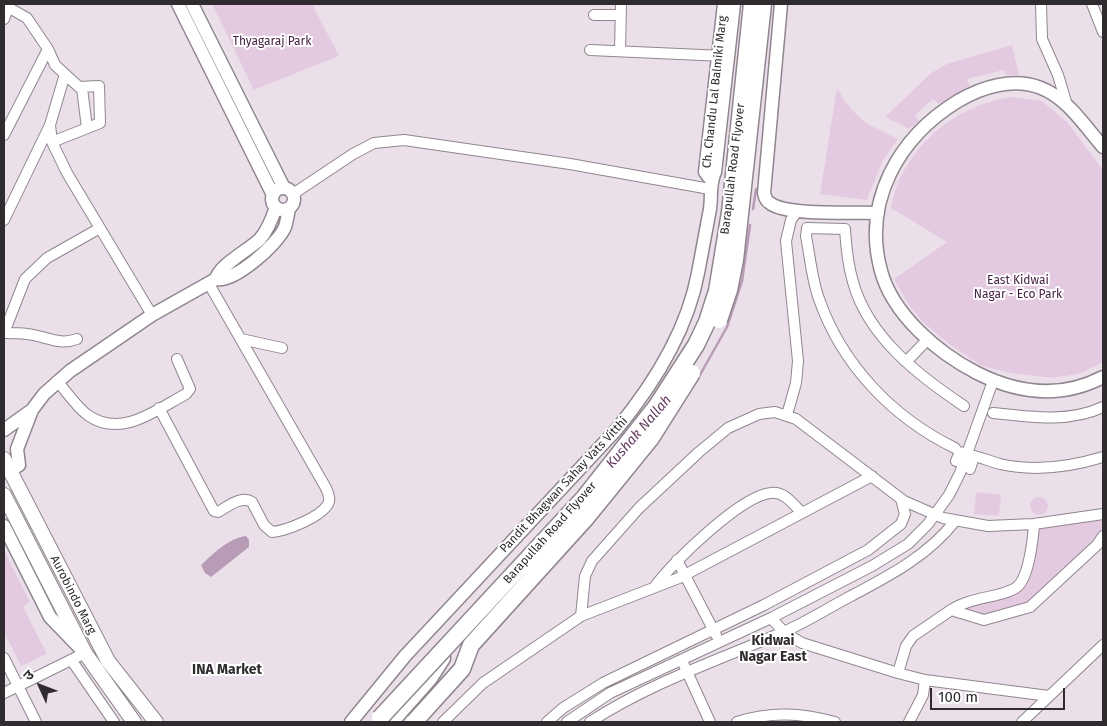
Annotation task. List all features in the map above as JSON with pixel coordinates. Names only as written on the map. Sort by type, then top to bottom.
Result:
[{"type":"highway","name":"Barapullah Road Flyover","points":[[376,722],[584,498],[614,461],[682,368],[707,322],[717,291],[730,212],[752,4]]},
{"type":"highway","name":"Barapullah Road Flyover","points":[[414,722],[462,669],[471,645],[586,518],[651,438],[717,326],[729,290],[735,260],[763,4]]},
{"type":"highway","points":[[390,722],[429,678],[461,630]]},
{"type":"main road","name":"Aurobindo Marg","points":[[11,465],[108,661],[156,722]]},
{"type":"main road","name":"Aurobindo Marg","points":[[4,495],[85,653],[134,722]]},
{"type":"street","points":[[178,4],[280,203]]},
{"type":"street","points":[[192,4],[294,202],[280,203]]},
{"type":"street","points":[[620,4],[620,51]]},
{"type":"street","name":"Ch. Chandu Lal Balmiki Marg","points":[[724,4],[724,56]]},
{"type":"street","name":"Ch. Chandu Lal Balmiki Marg","points":[[710,185],[705,172],[734,4]]},
{"type":"street","points":[[781,4],[764,193],[766,199],[775,206],[798,210],[878,213]]},
{"type":"street","points":[[1041,4],[1042,39],[1058,75],[1067,106]]},
{"type":"street","points":[[1092,4],[1103,32]]},
{"type":"street","points":[[4,18],[6,7],[27,18],[48,49],[55,65],[81,87],[99,86],[100,123],[52,142]]},
{"type":"street","points":[[594,15],[620,15]]},
{"type":"street","points":[[4,135],[48,49]]},
{"type":"street","points":[[590,50],[724,56]]},
{"type":"street","points":[[4,220],[9,198],[50,125],[65,74]]},
{"type":"street","points":[[1103,147],[1067,106],[1053,94],[1040,88],[1022,84],[1001,84],[966,97],[929,121],[898,155],[885,184],[878,213],[877,238],[881,272],[898,304],[909,320],[928,339],[954,360],[993,381],[1024,390],[1048,393],[1079,388],[1103,377]]},
{"type":"street","points":[[81,87],[87,128]]},
{"type":"street","points":[[50,125],[52,142],[67,174],[152,315]]},
{"type":"street","points":[[4,430],[32,410],[57,381],[152,315],[212,281],[222,269],[261,237],[269,226],[280,203],[278,189],[288,191],[374,144],[404,140],[710,185]]},
{"type":"street","name":"Pandit Bhagwan Sahay Vats Vitthi","points":[[351,722],[392,670],[585,464],[644,394],[669,354],[688,308],[698,276],[710,206],[710,185]]},
{"type":"street","points":[[788,415],[796,382],[798,361],[786,242],[791,220],[798,210]]},
{"type":"street","points":[[77,339],[68,342],[58,342],[28,334],[4,333],[25,279],[47,258],[100,228]]},
{"type":"street","points":[[955,448],[927,434],[907,419],[875,390],[855,364],[834,332],[819,299],[806,236],[807,228],[845,228],[853,284],[866,313],[885,341],[906,362],[934,386],[964,406]]},
{"type":"street","points":[[159,408],[214,511],[218,512],[241,499],[248,499],[252,502],[264,525],[272,532],[318,514],[329,500],[326,488],[241,339],[212,281]]},
{"type":"street","points":[[241,339],[282,348]]},
{"type":"street","points":[[906,362],[928,339]]},
{"type":"street","points":[[57,381],[88,415],[106,425],[135,422],[186,394],[190,389],[177,359]]},
{"type":"street","points":[[566,722],[610,694],[771,618],[872,566],[908,544],[920,534],[949,496],[970,455],[993,381]]},
{"type":"street","points":[[993,413],[1037,418],[1073,416],[1103,407]]},
{"type":"street","points":[[11,465],[32,410]]},
{"type":"street","points":[[581,616],[586,576],[592,561],[639,508],[728,428],[759,414],[775,412],[788,415],[807,426],[901,499],[935,515],[955,521],[988,526],[1034,524],[1103,514]]},
{"type":"street","points":[[956,461],[960,452],[1001,464],[1045,468],[1069,465],[1103,457]]},
{"type":"street","points":[[970,455],[970,469]]},
{"type":"street","points":[[443,722],[483,683],[581,616],[685,574],[872,476]]},
{"type":"street","points":[[656,586],[677,560],[719,522],[755,499],[770,492],[780,493],[802,513]]},
{"type":"street","points":[[547,722],[563,708],[603,683],[713,630],[882,540],[901,524],[906,514],[901,499]]},
{"type":"street","points":[[590,722],[617,704],[656,684],[784,632],[882,579],[919,556],[945,534],[955,521]]},
{"type":"street","points":[[898,673],[906,646],[913,636],[966,601],[1017,586],[1025,575],[1034,524]]},
{"type":"street","points":[[4,526],[50,617],[85,653],[4,693]]},
{"type":"street","points":[[951,610],[984,620],[1030,608],[1097,545],[1103,536]]},
{"type":"street","points":[[677,560],[713,630],[721,641]]},
{"type":"street","points":[[771,618],[784,632],[802,642],[898,673],[925,680],[996,689],[1053,693]]},
{"type":"street","points":[[1022,722],[1103,645]]},
{"type":"street","points":[[4,658],[36,722]]},
{"type":"street","points":[[681,660],[710,722]]},
{"type":"street","points":[[72,661],[114,722]]},
{"type":"street","points":[[1053,693],[1052,685],[1066,671]]},
{"type":"street","points":[[909,722],[923,695],[925,680]]},
{"type":"street","points":[[969,692],[995,695],[996,689]]},
{"type":"street","points":[[737,722],[778,713],[808,716],[835,722]]},
{"type":"green space","name":"Thyagaraj Park","points":[[212,4],[312,4],[339,56],[254,90]]},
{"type":"green space","points":[[1012,45],[1019,75],[1006,75],[1004,70],[967,79],[970,86],[939,104],[933,99],[915,115],[919,121],[909,129],[885,117],[931,73],[947,64]]},
{"type":"green space","points":[[837,88],[862,120],[898,139],[882,162],[867,200],[820,194]]},
{"type":"green space","name":"East Kidwai Nagar - Eco Park","points":[[1011,97],[1042,101],[1068,123],[1103,170],[1103,362],[1079,374],[1052,378],[1011,373],[982,366],[949,344],[923,322],[909,305],[894,279],[947,242],[891,208],[897,187],[906,167],[933,134],[950,121],[969,110]]},
{"type":"green space","points":[[976,492],[1001,495],[999,516],[974,514]]},
{"type":"green space","points":[[1035,497],[1043,497],[1048,502],[1046,513],[1035,515],[1030,510],[1030,502]]},
{"type":"green space","points":[[1103,517],[1103,526],[1094,543],[1033,601],[989,616],[957,609],[1020,588],[1037,526]]},
{"type":"green space","points":[[4,551],[30,602],[23,607],[47,654],[21,666],[4,632]]},
{"type":"shaded area","points":[[246,536],[249,540],[249,547],[211,577],[205,573],[201,565],[228,543]]},
{"type":"waterway","name":"Kushak Nallah","points":[[753,209],[756,189]]},
{"type":"waterway","name":"Kushak Nallah","points":[[696,382],[727,327],[742,281],[750,225]]},
{"type":"district","name":"Kidwai Nagar East","points":[[773,650]]},
{"type":"district","name":"INA Market","points":[[227,670]]}]
